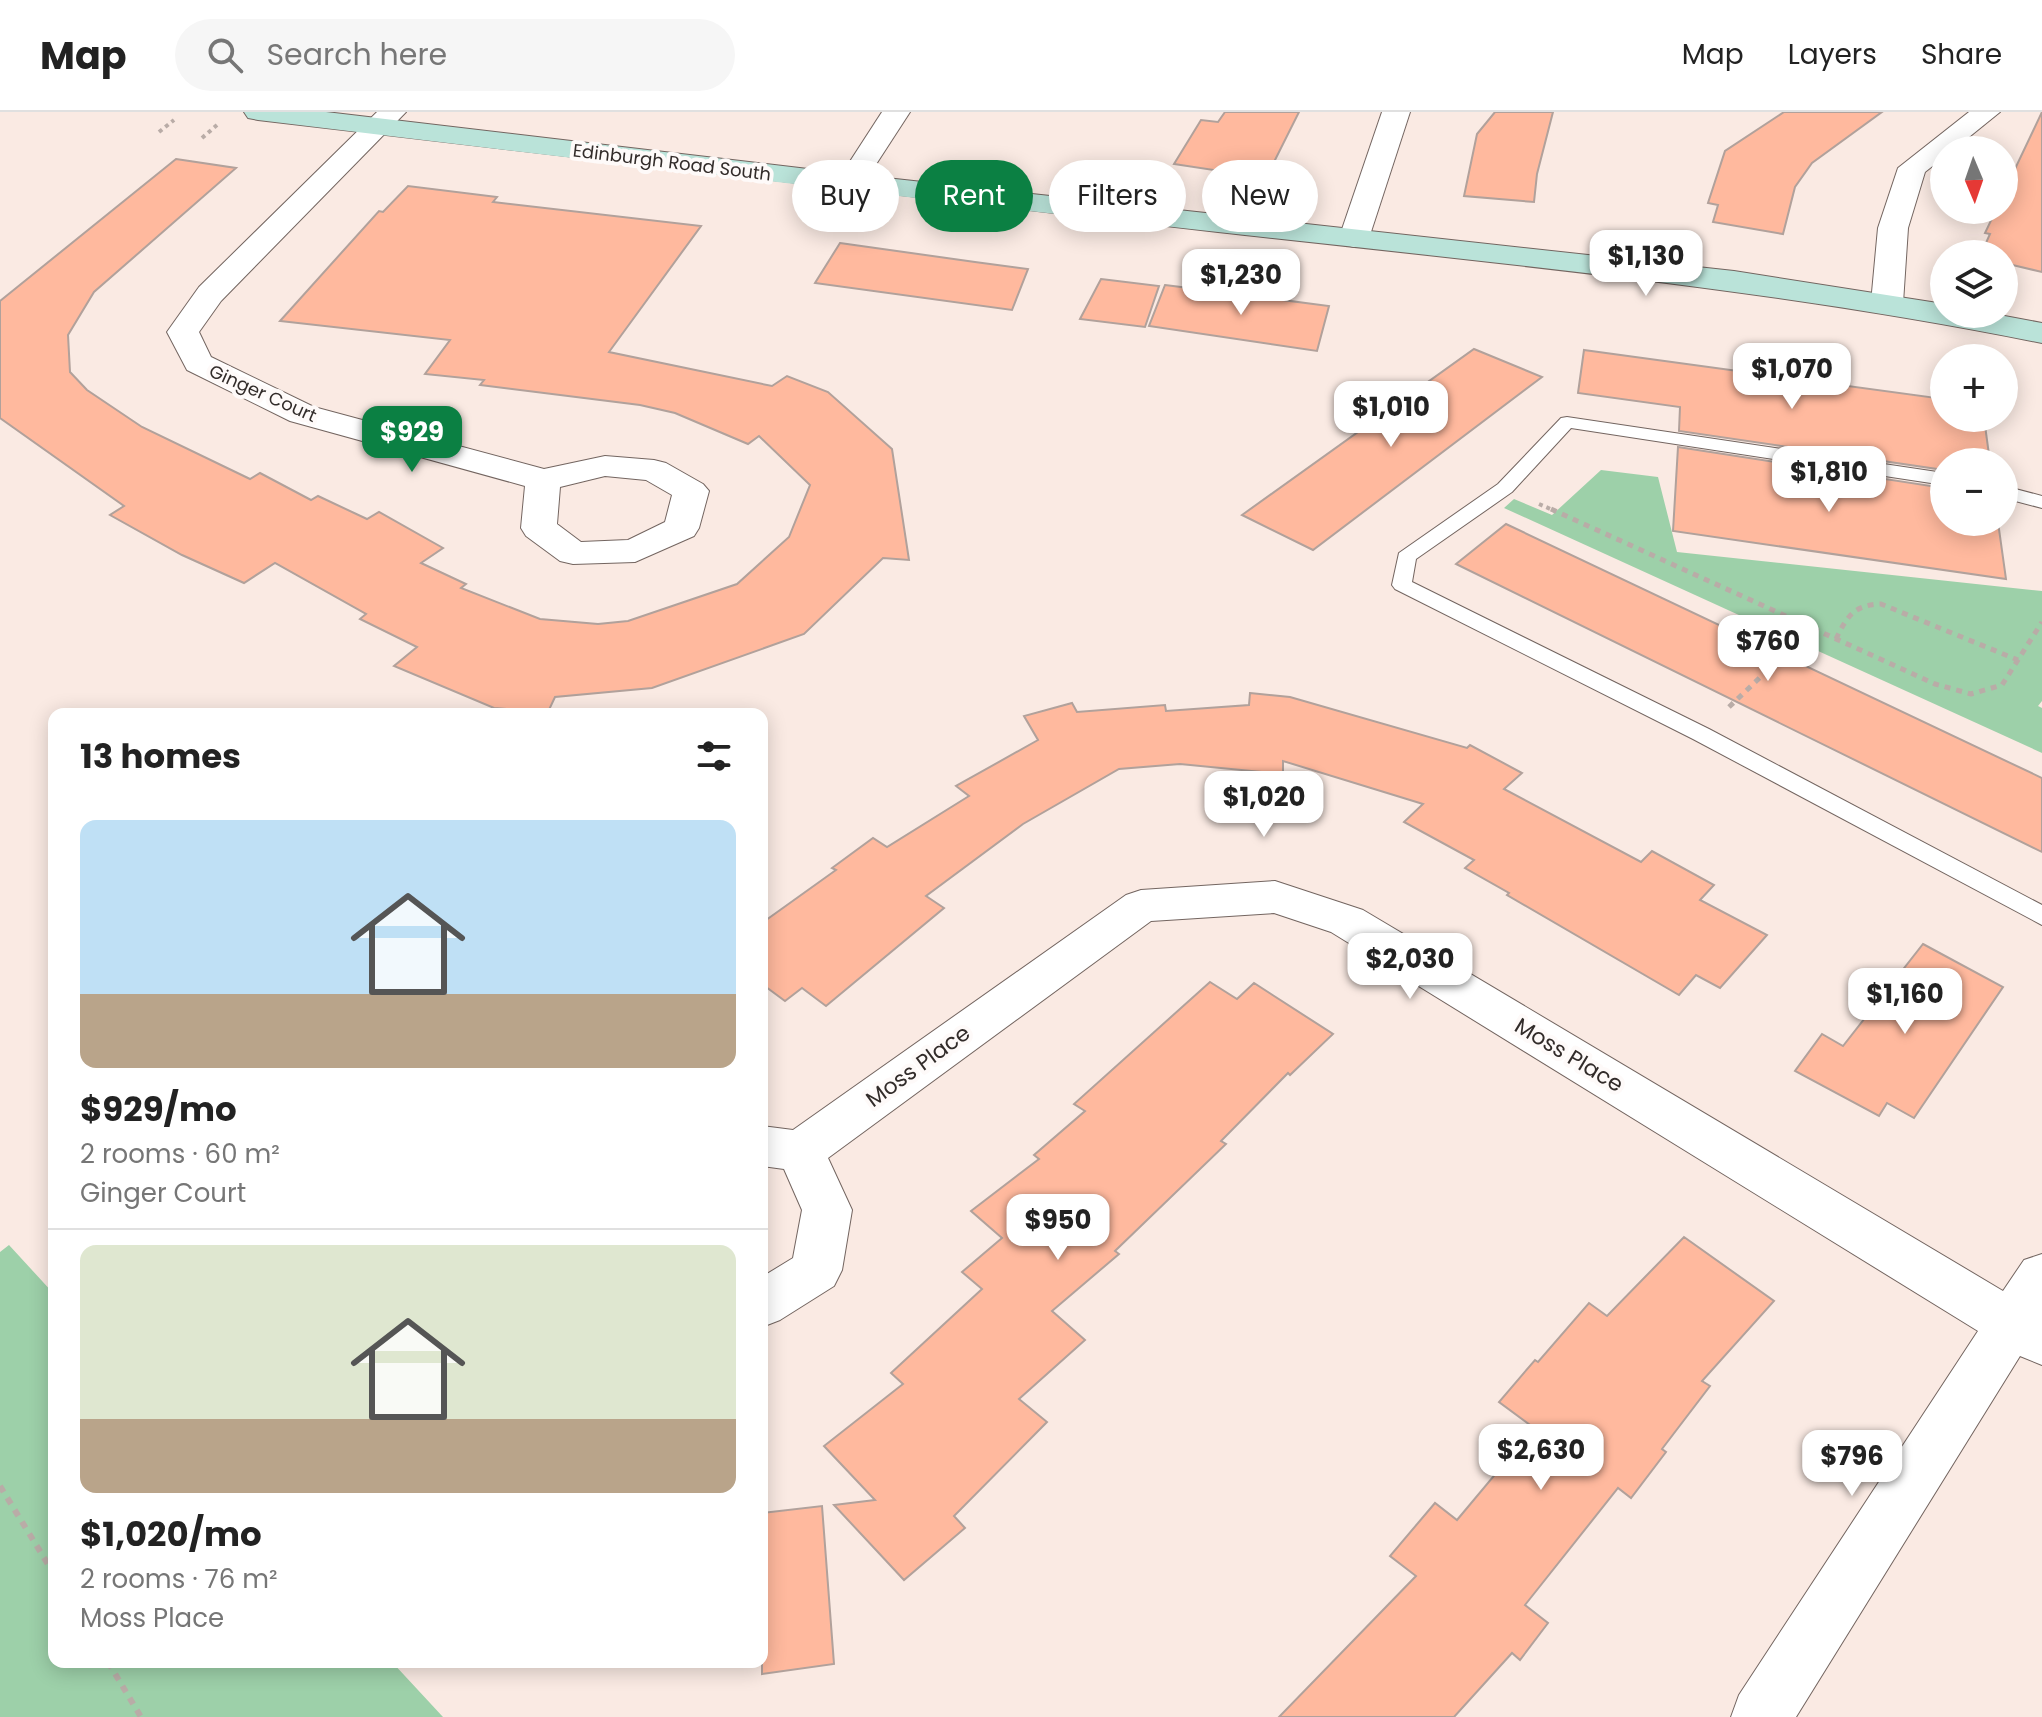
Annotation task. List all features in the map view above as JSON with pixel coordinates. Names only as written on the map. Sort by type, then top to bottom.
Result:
[{"type":"main road","name":"Edinburgh Road South","points":[[258,112],[384,119],[792,175]]},
{"type":"main road","name":"Edinburgh Road South","points":[[899,188],[1734,280],[1930,311]]},
{"type":"main road","name":"Edinburgh Road South","points":[[2017,328],[2042,333]]},
{"type":"street","points":[[865,160],[896,112]]},
{"type":"street","points":[[1354,238],[1396,112]]},
{"type":"street","points":[[1887,303],[1893,228],[1912,168],[1986,112]]},
{"type":"street","name":"Ginger Court","points":[[384,119],[210,294],[183,332],[198,363],[302,414],[543,480]]},
{"type":"street","name":"Moss Place","points":[[768,1300],[816,1270],[827,1210],[782,1148],[1141,906],[1275,897],[1347,921],[2027,1332]]},
{"type":"street","points":[[1761,1717],[2027,1332],[2042,1276]]},
{"type":"lane","points":[[1930,477],[1567,422],[1505,488],[1406,557],[1402,585],[1701,734],[2042,916]]},
{"type":"lane","points":[[2018,496],[2042,502]]},
{"type":"path","points":[[159,132],[174,120]]},
{"type":"path","points":[[202,138],[217,125]]},
{"type":"path","points":[[1505,488],[1935,684],[1971,694],[2002,685],[2042,622]]},
{"type":"path","points":[[1836,639],[1851,609],[1863,604],[1881,604],[2018,660]]},
{"type":"path","points":[[1701,734],[1812,628]]},
{"type":"path","points":[[0,1486],[48,1564]]},
{"type":"path","points":[[112,1668],[141,1717]]},
{"type":"green space","points":[[1601,470],[1658,477],[1677,552],[2042,591],[2042,701],[2038,706],[2042,708],[2042,753],[1504,508],[1514,499],[1552,515]]},
{"type":"green space","points":[[9,1245],[48,1287],[48,1668],[398,1668],[443,1717],[0,1717],[0,1252]]},
{"type":"building","points":[[1225,112],[1299,112],[1275,160],[1202,160],[1202,168],[1186,166],[1186,160],[1176,160],[1201,120],[1218,122]]},
{"type":"building","points":[[1495,112],[1553,112],[1537,174],[1534,202],[1464,196],[1477,134]]},
{"type":"building","points":[[1784,112],[1882,112],[1812,163],[1795,187],[1783,234],[1713,222],[1718,205],[1708,203],[1725,151]]},
{"type":"building","points":[[2042,112],[2042,272],[2018,266],[2018,240],[1987,240],[1990,234],[1985,233],[1989,224],[2018,224],[2018,163]]},
{"type":"building","points":[[176,159],[236,168],[94,292],[68,335],[70,372],[87,390],[142,427],[250,479],[260,473],[311,500],[318,496],[367,519],[379,512],[443,548],[421,563],[466,584],[461,588],[540,619],[598,624],[628,621],[737,584],[789,537],[810,485],[759,436],[748,444],[675,413],[640,405],[480,385],[484,380],[425,374],[450,340],[280,321],[379,211],[383,212],[408,186],[497,197],[493,202],[701,226],[609,352],[772,386],[787,376],[828,392],[892,449],[909,560],[883,558],[804,634],[652,688],[555,697],[550,708],[494,708],[394,666],[417,647],[360,619],[366,614],[275,563],[244,583],[182,555],[110,515],[124,506],[0,418],[0,301]]},
{"type":"building","points":[[840,243],[1028,269],[1012,310],[815,283]]},
{"type":"building","points":[[1101,279],[1159,286],[1145,327],[1080,319]]},
{"type":"building","points":[[1165,285],[1329,306],[1317,351],[1149,326]]},
{"type":"building","points":[[1474,349],[1542,377],[1313,550],[1242,515]]},
{"type":"building","points":[[1584,350],[1930,397],[1930,432],[1986,432],[1988,448],[1930,448],[1930,468],[1679,431],[1680,407],[1578,393]]},
{"type":"building","points":[[1678,447],[1930,486],[1930,536],[2000,536],[2006,579],[1673,531]]},
{"type":"building","points":[[1506,524],[2042,778],[2042,852],[1456,564]]},
{"type":"building","points":[[1250,693],[1290,697],[1467,748],[1470,745],[1522,773],[1504,789],[1641,862],[1652,851],[1714,885],[1700,900],[1767,935],[1720,988],[1696,975],[1679,995],[1465,868],[1474,860],[1404,822],[1423,804],[1283,761],[1283,774],[1180,764],[1119,769],[1023,824],[926,896],[944,908],[826,1006],[802,988],[785,1001],[768,988],[768,919],[836,870],[832,868],[873,838],[887,847],[969,796],[956,786],[1038,740],[1024,716],[1072,703],[1077,712],[1165,705],[1166,711],[1249,705]]},
{"type":"building","points":[[1923,944],[2003,987],[1914,1118],[1887,1103],[1879,1116],[1795,1071],[1822,1034],[1843,1046]]},
{"type":"building","points":[[1210,982],[1237,999],[1254,983],[1333,1034],[1290,1075],[1288,1073],[1221,1141],[1226,1144],[1115,1251],[1119,1254],[1052,1311],[1085,1340],[1019,1399],[1047,1422],[954,1516],[965,1528],[904,1580],[834,1505],[875,1500],[824,1446],[903,1384],[891,1373],[982,1289],[962,1272],[1002,1238],[971,1211],[1039,1159],[1034,1155],[1085,1111],[1074,1104]]},
{"type":"building","points":[[1684,1237],[1774,1301],[1702,1381],[1710,1386],[1662,1449],[1666,1452],[1631,1498],[1618,1488],[1525,1605],[1548,1623],[1520,1660],[1512,1653],[1454,1717],[1279,1717],[1416,1576],[1390,1556],[1435,1503],[1457,1520],[1534,1428],[1499,1402],[1589,1303],[1607,1316]]},
{"type":"building","points":[[822,1506],[834,1664],[762,1674],[762,1668],[768,1668],[768,1512]]}]
